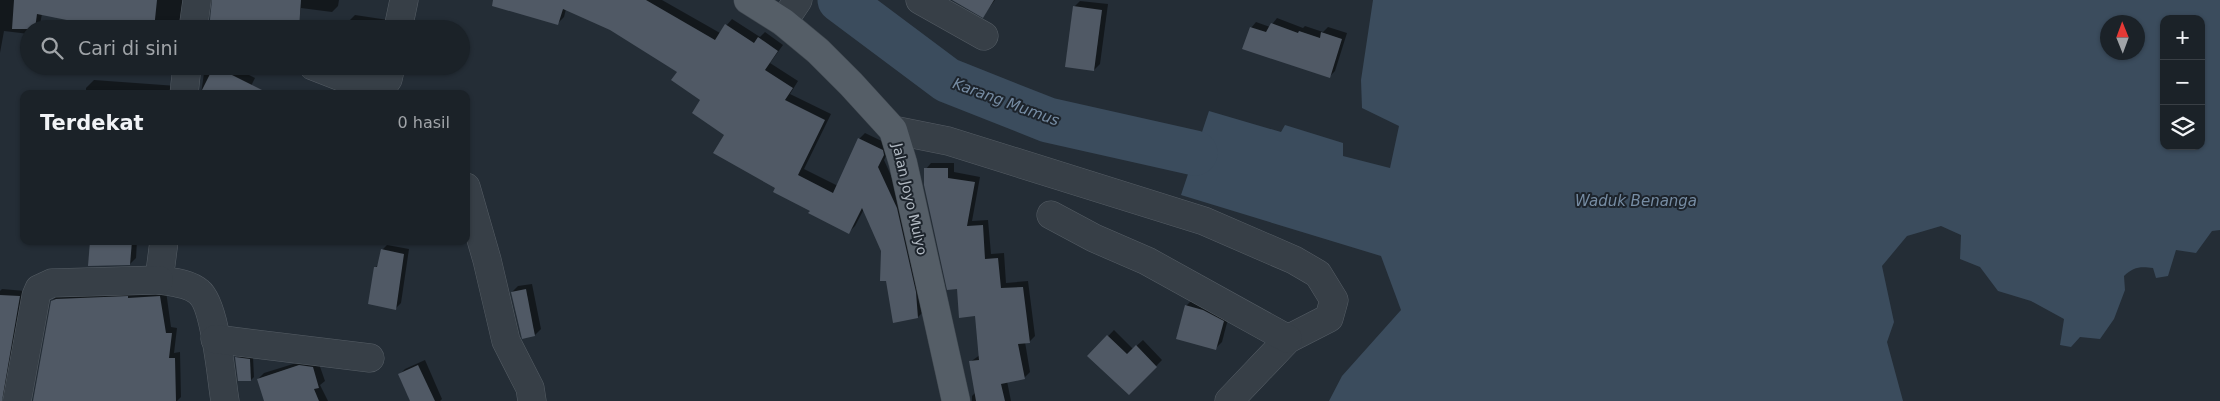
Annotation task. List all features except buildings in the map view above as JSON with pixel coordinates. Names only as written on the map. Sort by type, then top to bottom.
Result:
[{"type":"main road","name":"Jalan Joyo Mulyo","points":[[748,0],[793,8],[818,51],[893,130],[903,163],[956,401]]},
{"type":"street","points":[[194,20],[197,0]]},
{"type":"street","points":[[400,20],[404,0]]},
{"type":"street","points":[[920,0],[984,36]]},
{"type":"street","points":[[185,90],[187,75]]},
{"type":"street","points":[[336,75],[372,89],[384,85],[389,75]]},
{"type":"street","points":[[893,130],[948,141],[1204,221],[1294,260],[1318,274],[1334,300],[1329,318],[1288,339],[1229,401]]},
{"type":"street","points":[[470,201],[487,260],[506,341],[530,388],[532,401]]},
{"type":"street","points":[[1051,215],[1094,238],[1147,261],[1288,339]]},
{"type":"street","points":[[159,280],[163,245]]},
{"type":"street","points":[[17,401],[36,296],[39,289],[52,283],[159,280],[182,283],[200,292],[210,310],[225,401]]},
{"type":"street","points":[[215,339],[370,358]]},
{"type":"water","name":"Waduk Benanga","points":[[1373,0],[2220,0],[2220,230],[2212,231],[2196,253],[2176,250],[2168,276],[2156,278],[2153,268],[2148,267],[2140,267],[2127,273],[2124,276],[2125,290],[2114,319],[2100,339],[2080,337],[2071,347],[2060,345],[2064,319],[2031,301],[1998,291],[1980,267],[1960,259],[1961,235],[1941,226],[1907,236],[1882,266],[1894,322],[1887,342],[1903,401],[1329,401],[1342,376],[1401,310],[1381,256],[1181,195],[1209,111],[1281,132],[1285,125],[1343,143],[1343,156],[1390,168],[1399,126],[1362,108],[1361,80]]},
{"type":"waterway","name":"Karang Mumus","points":[[840,0],[947,80],[1048,120],[1195,153]]}]
